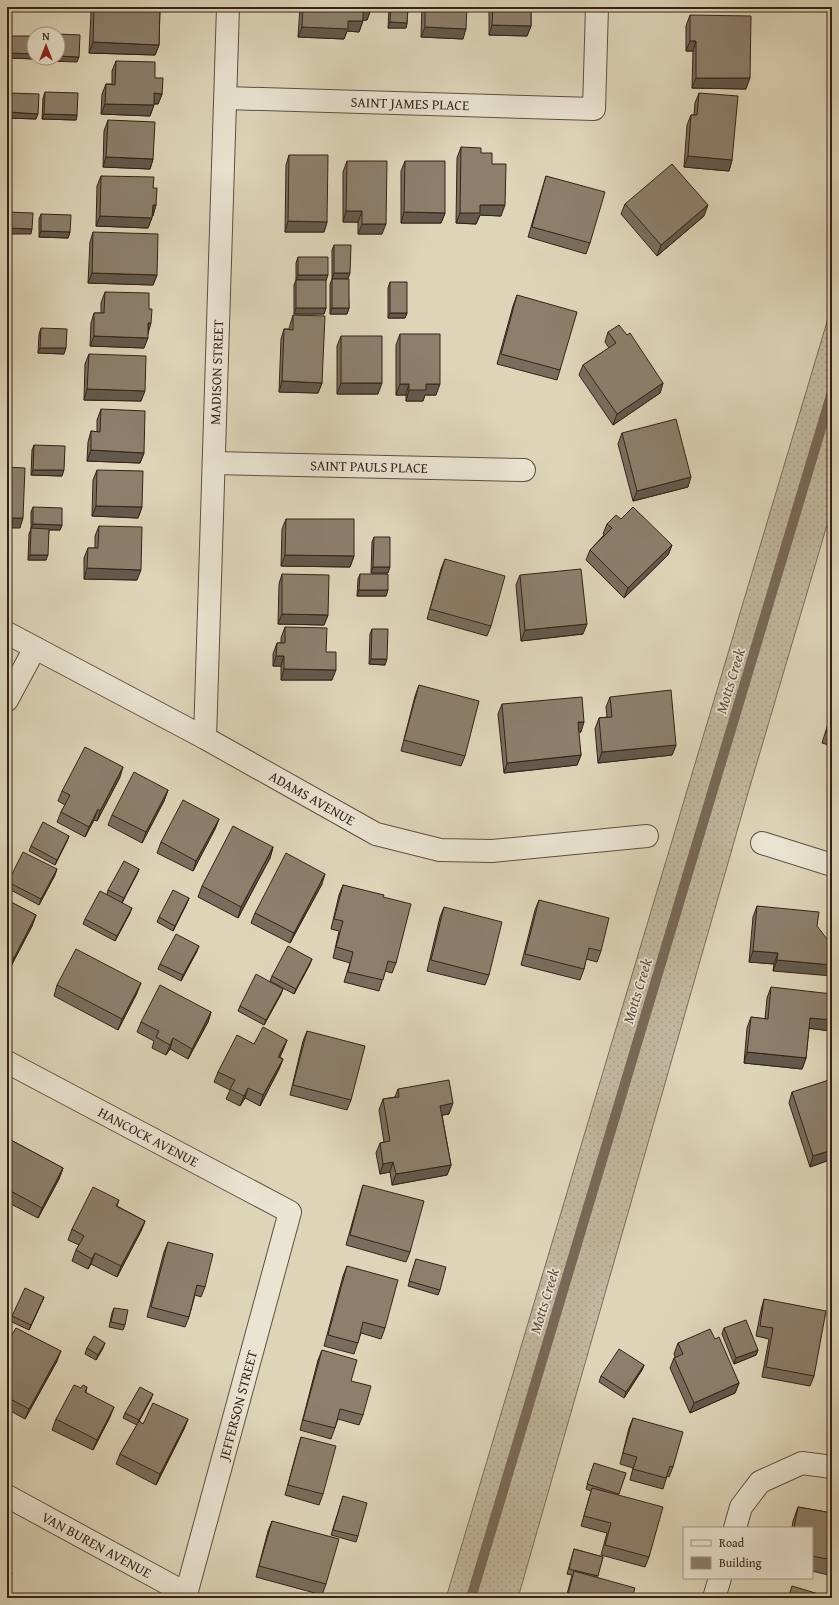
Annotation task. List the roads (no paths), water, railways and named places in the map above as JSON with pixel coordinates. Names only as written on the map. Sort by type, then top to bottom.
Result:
[{"type":"street","name":"MADISON STREET","points":[[205,738],[215,464],[228,7]]},
{"type":"street","name":"SAINT JAMES PLACE","points":[[226,98],[594,109],[597,7]]},
{"type":"street","name":"SAINT PAULS PLACE","points":[[215,464],[524,470]]},
{"type":"street","name":"ADAMS AVENUE","points":[[7,632],[205,738],[376,834],[440,850],[492,851],[647,836]]},
{"type":"street","points":[[7,700],[35,648]]},
{"type":"street","points":[[762,843],[832,865]]},
{"type":"street","name":"HANCOCK AVENUE","points":[[7,1062],[290,1212]]},
{"type":"street","name":"JEFFERSON STREET","points":[[186,1596],[290,1212]]},
{"type":"street","points":[[735,1527],[741,1507],[760,1482],[802,1463],[832,1467]]},
{"type":"street","name":"VAN BUREN AVENUE","points":[[7,1496],[186,1596]]},
{"type":"street","points":[[714,1598],[720,1579]]},
{"type":"waterway","name":"Motts Creek","points":[[471,1598],[832,392]]}]
